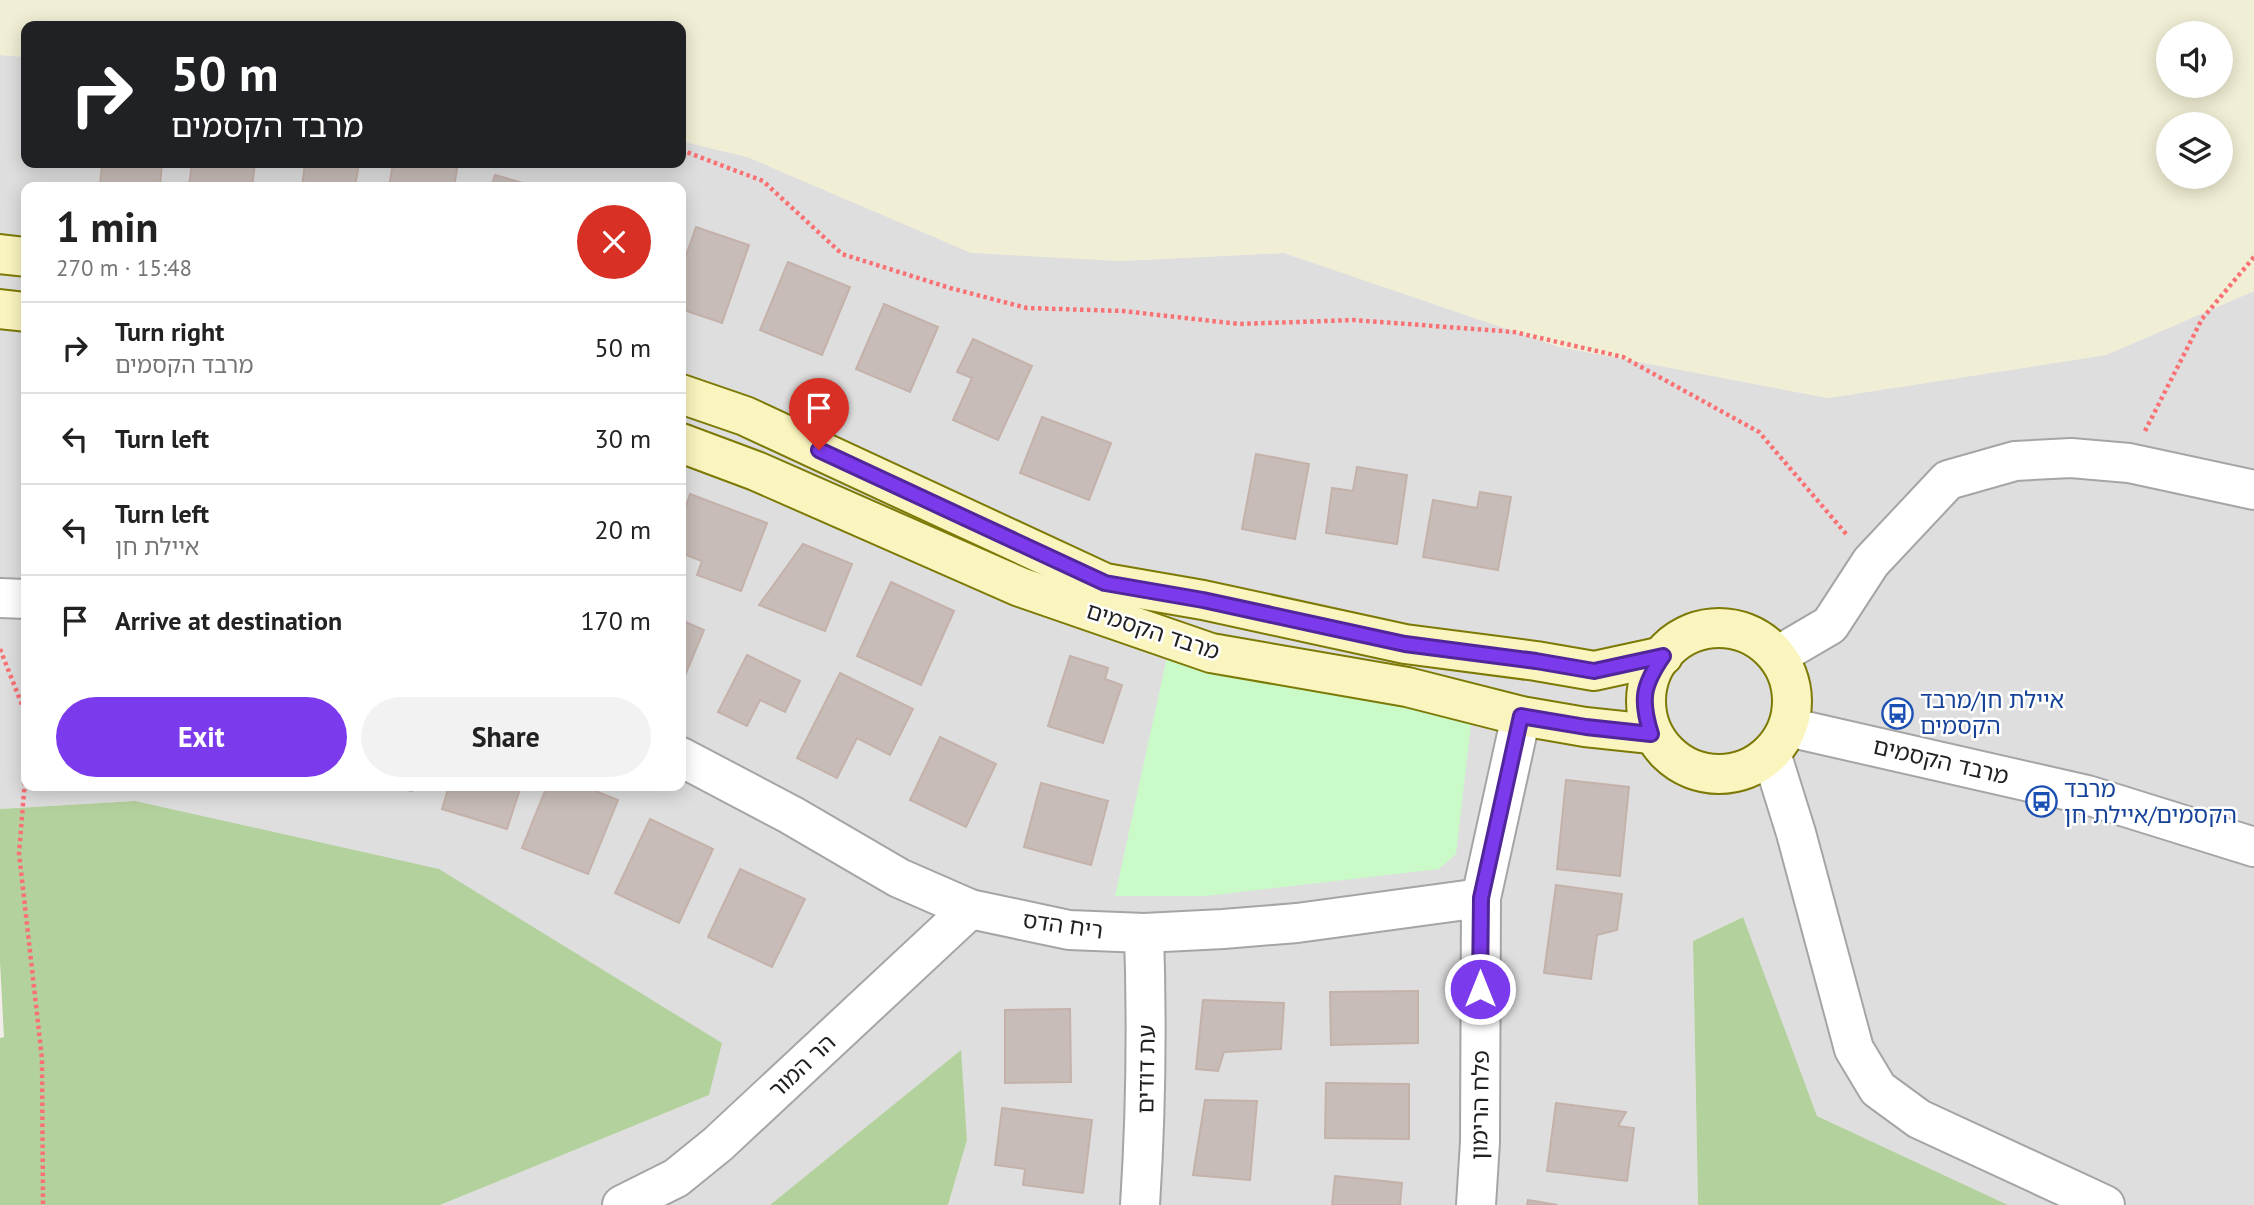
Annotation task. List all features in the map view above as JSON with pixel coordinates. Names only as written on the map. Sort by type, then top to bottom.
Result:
[{"type":"street","points":[[0,254],[21,256]]},
{"type":"street","points":[[0,309],[21,311]]},
{"type":"street","points":[[686,396],[746,416],[1105,583],[1203,600],[1405,644],[1594,671],[1663,656]]},
{"type":"street","name":"מרבד הקסמים","points":[[686,445],[756,471],[1020,587],[1211,653],[1407,687],[1521,716],[1651,734]]},
{"type":"street","points":[[1777,656],[1830,625],[1871,562],[1948,480],[2015,461],[2071,458],[2129,463],[2254,490]]},
{"type":"street","points":[[0,598],[21,598]]},
{"type":"street","points":[[1701,629],[1734,629],[1758,638],[1777,656],[1788,677],[1793,702],[1779,740],[1750,768],[1730,774],[1704,773],[1680,764],[1651,734],[1644,704],[1648,679],[1678,639],[1701,629]]},
{"type":"street","name":"פלח הרימון","points":[[1476,1205],[1480,1142],[1481,898],[1521,716]]},
{"type":"street","points":[[1779,740],[1796,833],[1853,1049],[1878,1089],[1919,1119],[2105,1205]]},
{"type":"street","name":"מרבד הקסמים","points":[[1779,740],[2087,795],[2254,846]]},
{"type":"street","name":"ריח הדס","points":[[686,760],[791,815],[899,878],[970,909],[1069,930],[1144,933],[1297,923],[1481,898]]},
{"type":"street","name":"הר המור","points":[[622,1205],[676,1178],[718,1144],[970,909]]},
{"type":"street","name":"עת דודים","points":[[1140,1205],[1146,1124],[1144,933]]},
{"type":"path","points":[[686,152],[763,181],[842,254],[950,288],[1027,308],[1123,312],[1240,324],[1354,320],[1514,332],[1623,357],[1759,432],[1871,562]]},
{"type":"path","points":[[2129,463],[2203,319],[2254,257]]},
{"type":"path","points":[[0,649],[21,702]]},
{"type":"path","points":[[24,791],[19,853],[42,1059],[43,1205]]},
{"type":"shaded area","points":[[0,0],[2254,0],[2254,291],[2106,355],[1828,398],[1560,347],[1284,253],[1119,261],[971,253],[747,157],[686,142],[686,21],[21,21],[21,57],[0,55]]},
{"type":"shaded area","points":[[0,55],[21,57],[21,168],[686,168],[686,142],[1119,261],[1284,253],[1560,347],[1828,398],[2106,355],[2254,291],[2254,1205],[2008,1205],[1817,1116],[1742,917],[1693,941],[1698,1205],[948,1205],[967,1140],[960,1051],[770,1205],[440,1205],[709,1095],[135,801],[0,809]]},
{"type":"green space","points":[[1168,652],[1472,716],[1456,854],[1439,869],[1206,896],[1115,896]]},
{"type":"green space","points":[[135,801],[439,869],[722,1043],[709,1095],[440,1205],[0,1205],[0,1038],[4,1037],[0,962],[0,809]]},
{"type":"green space","points":[[1743,917],[1817,1116],[2008,1205],[1698,1205],[1693,941]]},
{"type":"green space","points":[[961,1050],[967,1140],[948,1205],[770,1205]]},
{"type":"building","points":[[102,168],[162,168],[160,182],[100,182]]},
{"type":"building","points":[[191,168],[254,168],[253,182],[190,182]]},
{"type":"building","points":[[304,168],[358,168],[356,182],[303,182]]},
{"type":"building","points":[[392,168],[457,168],[455,182],[390,182]]},
{"type":"building","points":[[495,175],[520,182],[493,182]]},
{"type":"building","points":[[696,227],[749,245],[722,323],[686,311],[686,256]]},
{"type":"building","points":[[788,262],[850,287],[822,355],[760,330]]},
{"type":"building","points":[[884,304],[938,327],[910,392],[856,369]]},
{"type":"building","points":[[973,339],[1032,366],[998,440],[953,420],[972,378],[957,372]]},
{"type":"building","points":[[1042,417],[1111,443],[1089,500],[1020,473]]},
{"type":"building","points":[[1256,454],[1309,464],[1295,539],[1242,529]]},
{"type":"building","points":[[1357,467],[1407,475],[1397,544],[1326,533],[1332,488],[1353,491]]},
{"type":"building","points":[[1480,492],[1511,497],[1498,570],[1423,557],[1433,500],[1477,508]]},
{"type":"building","points":[[690,494],[767,523],[741,591],[697,575],[702,561],[686,555],[686,506]]},
{"type":"building","points":[[803,544],[852,564],[825,631],[759,605]]},
{"type":"building","points":[[891,582],[954,611],[921,685],[857,656]]},
{"type":"building","points":[[686,622],[704,630],[686,673]]},
{"type":"building","points":[[747,655],[800,681],[785,712],[760,700],[747,726],[718,712]]},
{"type":"building","points":[[1070,656],[1108,668],[1105,679],[1122,685],[1103,743],[1048,726]]},
{"type":"building","points":[[840,673],[913,709],[890,755],[857,738],[837,778],[797,758]]},
{"type":"building","points":[[940,737],[996,764],[966,827],[910,800]]},
{"type":"building","points":[[1566,780],[1629,787],[1620,876],[1557,869]]},
{"type":"building","points":[[1041,783],[1108,801],[1091,865],[1024,847]]},
{"type":"building","points":[[447,791],[519,791],[507,829],[442,809]]},
{"type":"building","points":[[545,791],[596,791],[618,800],[588,874],[522,848]]},
{"type":"building","points":[[650,819],[713,849],[679,923],[615,893]]},
{"type":"building","points":[[740,869],[805,899],[772,967],[708,937]]},
{"type":"building","points":[[1556,885],[1622,894],[1617,930],[1597,935],[1591,979],[1544,973]]},
{"type":"building","points":[[1418,991],[1418,1043],[1331,1045],[1330,992]]},
{"type":"building","points":[[1203,1000],[1284,1003],[1281,1049],[1224,1052],[1218,1071],[1196,1069]]},
{"type":"building","points":[[1070,1009],[1071,1082],[1005,1083],[1005,1010]]},
{"type":"building","points":[[1326,1083],[1409,1084],[1409,1139],[1325,1138]]},
{"type":"building","points":[[1205,1100],[1257,1101],[1250,1180],[1193,1175]]},
{"type":"building","points":[[1556,1103],[1626,1112],[1618,1126],[1634,1128],[1627,1181],[1547,1171]]},
{"type":"building","points":[[1002,1108],[1092,1120],[1083,1193],[1023,1185],[1025,1169],[995,1165]]},
{"type":"building","points":[[1335,1176],[1402,1183],[1400,1205],[1332,1205]]},
{"type":"building","points":[[1528,1200],[1558,1205],[1527,1205]]},
{"type":"place","name":"איילת חן/מרבד הקסמים","points":[[1897,713]]},
{"type":"place","name":"מרבד הקסמים/איילת חן","points":[[2041,802]]},
{"type":"route","points":[[819,450],[1105,583],[1203,600],[1405,644],[1594,671],[1663,656],[1648,679],[1644,704],[1651,734],[1521,716],[1481,898],[1480,989]]}]
